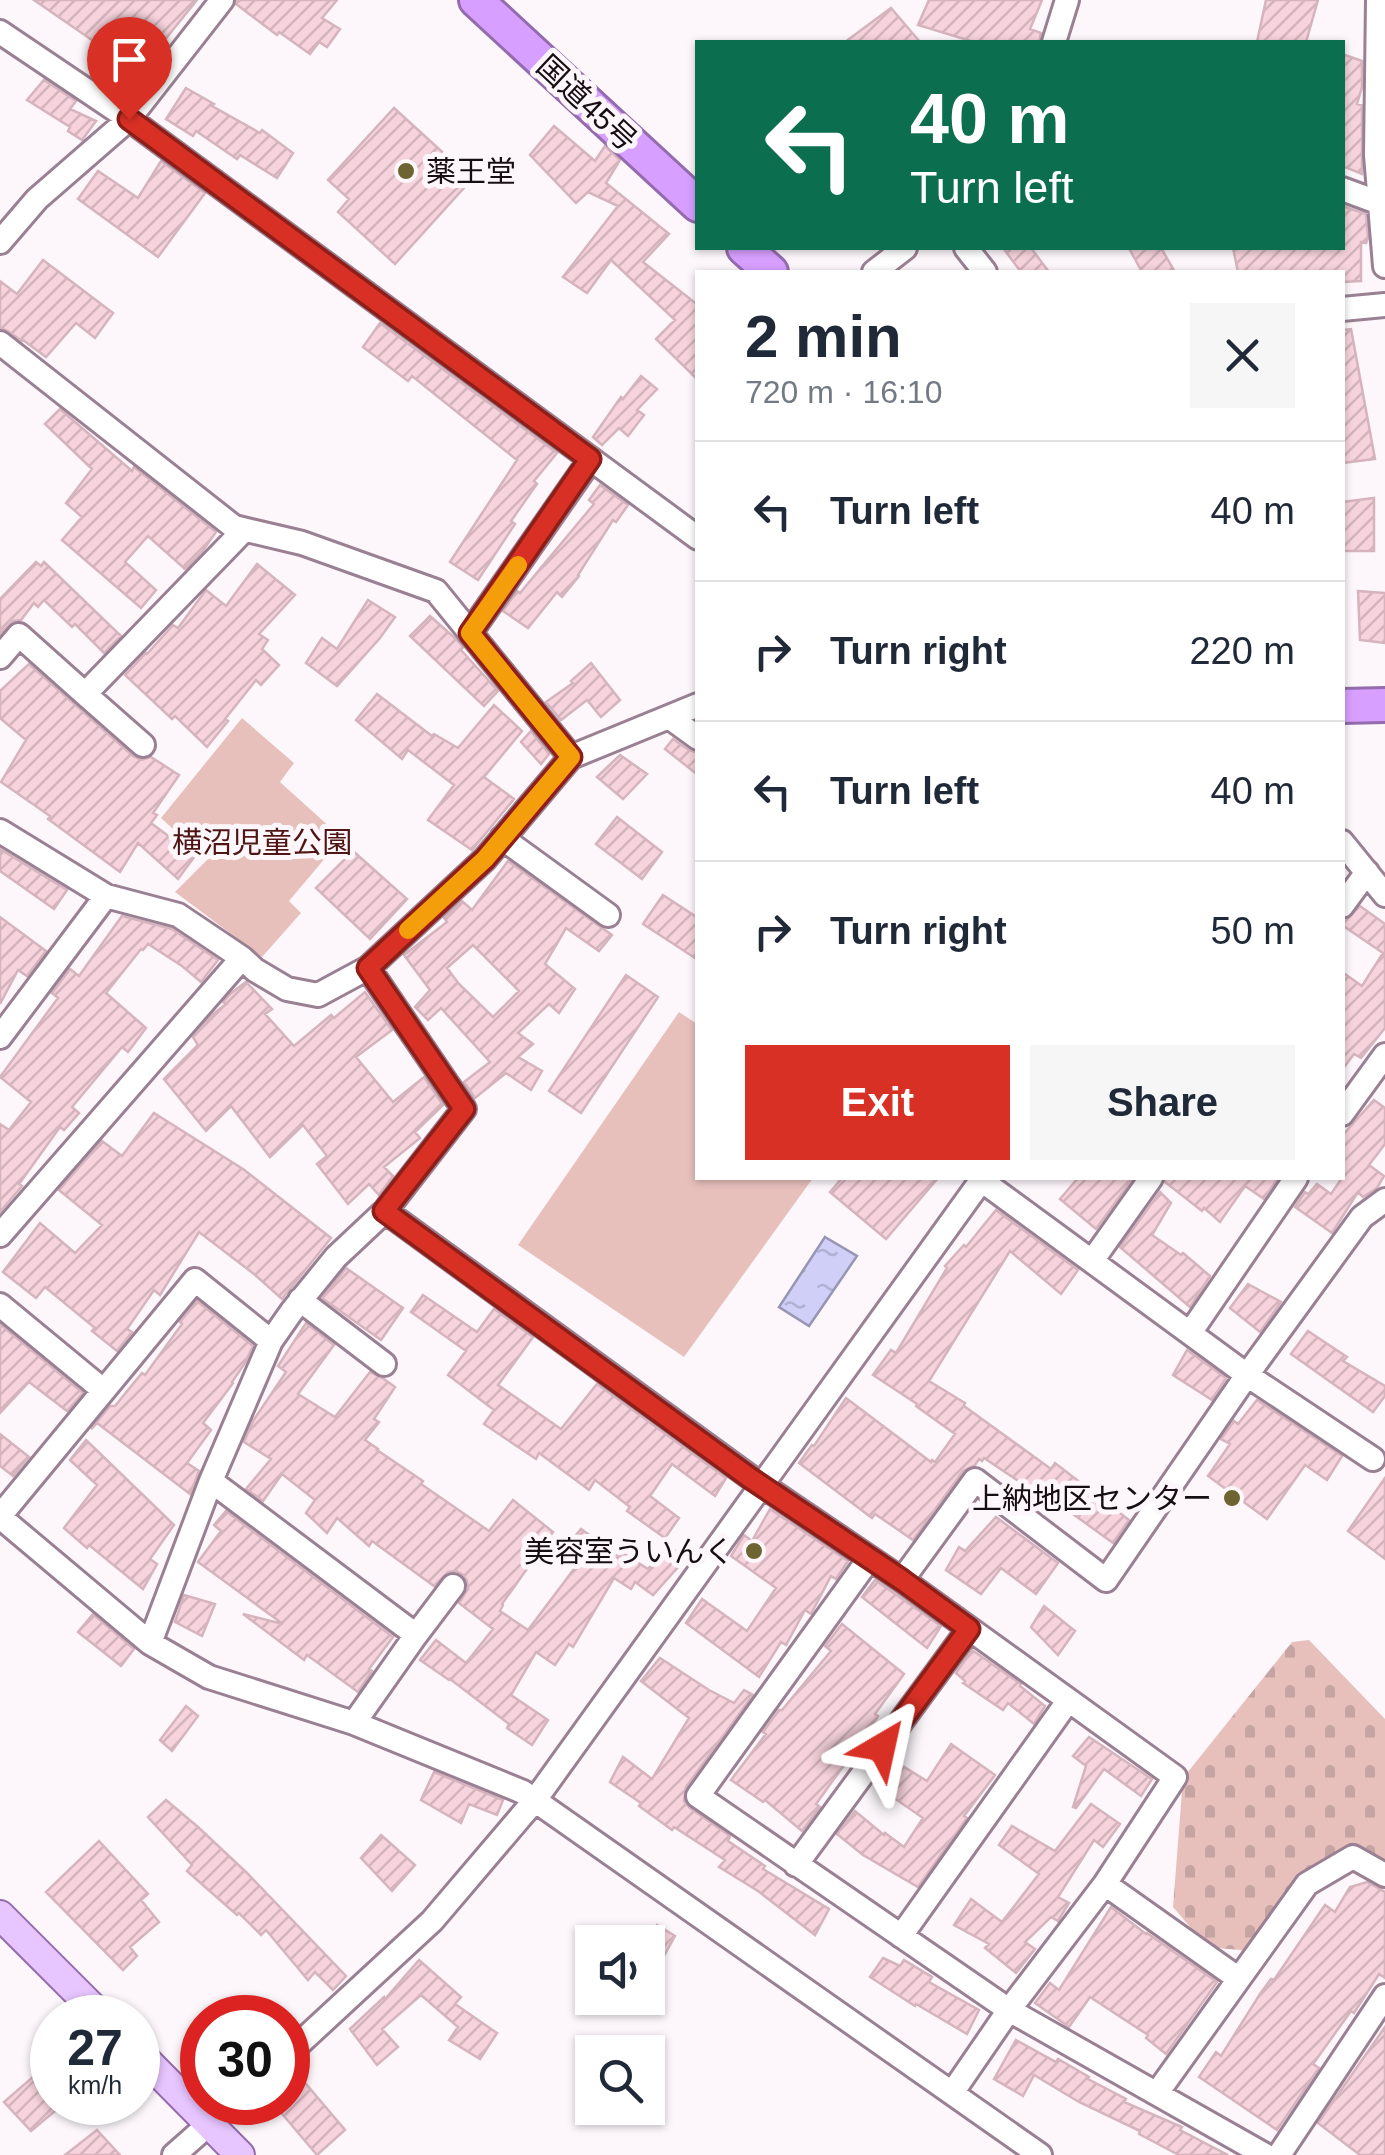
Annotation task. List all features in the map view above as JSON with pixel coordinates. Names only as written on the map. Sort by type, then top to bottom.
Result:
[{"type":"highway","name":"国道45号","points":[[493,6],[695,202]]},
{"type":"highway","points":[[746,250],[769,270]]},
{"type":"highway","points":[[1345,706],[1385,705]]},
{"type":"main road","points":[[0,1915],[80,1995]]},
{"type":"main road","points":[[160,2074],[180,2094]]},
{"type":"main road","points":[[211,2125],[240,2155]]},
{"type":"street","points":[[0,242],[37,199],[129,119],[222,0]]},
{"type":"street","points":[[1055,40],[1067,0]]},
{"type":"street","points":[[1378,0],[1381,36],[1376,155],[1385,266]]},
{"type":"street","points":[[2,37],[129,119],[695,536]]},
{"type":"street","points":[[1345,190],[1380,203]]},
{"type":"street","points":[[877,270],[902,250]]},
{"type":"street","points":[[968,250],[983,270]]},
{"type":"street","points":[[1345,309],[1385,305]]},
{"type":"street","points":[[0,343],[234,528],[302,543],[436,591],[571,757]]},
{"type":"street","points":[[470,633],[590,459]]},
{"type":"street","points":[[86,694],[244,530]]},
{"type":"street","points":[[0,657],[19,635],[143,744]]},
{"type":"street","points":[[0,831],[106,896],[178,915],[287,989],[318,995],[368,968],[485,859],[571,757],[695,706]]},
{"type":"street","points":[[669,718],[695,736]]},
{"type":"street","points":[[502,838],[608,915]]},
{"type":"street","points":[[1345,846],[1385,895]]},
{"type":"street","points":[[1345,902],[1366,872]]},
{"type":"street","points":[[0,1036],[106,896]]},
{"type":"street","points":[[0,1235],[242,958]]},
{"type":"street","points":[[150,1643],[210,1480],[271,1341],[300,1300],[336,1257],[384,1211],[464,1109],[368,968]]},
{"type":"street","points":[[1345,1110],[1385,1055]]},
{"type":"street","points":[[310,2034],[432,1921],[534,1800],[981,1180]]},
{"type":"street","points":[[983,1180],[1247,1375],[1374,1459]]},
{"type":"street","points":[[1092,1261],[1150,1180]]},
{"type":"street","points":[[1190,1333],[1295,1180]]},
{"type":"street","points":[[902,1580],[975,1480],[1106,1580],[1362,1217],[1385,1200]]},
{"type":"street","points":[[384,1211],[761,1485],[902,1580],[1175,1777],[1106,1884],[1009,2010],[952,2093]]},
{"type":"street","points":[[271,1341],[194,1280],[0,1516],[150,1643],[209,1677],[354,1723],[523,1792],[1040,2155]]},
{"type":"street","points":[[300,1300],[384,1364]]},
{"type":"street","points":[[0,1305],[104,1390]]},
{"type":"street","points":[[210,1480],[416,1635]]},
{"type":"street","points":[[870,1558],[698,1796],[1009,2010],[1265,2155]]},
{"type":"street","points":[[354,1723],[453,1586]]},
{"type":"street","points":[[796,1865],[969,1629]]},
{"type":"street","points":[[901,1936],[1068,1701]]},
{"type":"street","points":[[1157,2094],[1307,1884],[1353,1857],[1385,1875]]},
{"type":"street","points":[[1106,1884],[1239,1978]]},
{"type":"street","points":[[1279,2155],[1385,1996]]},
{"type":"street","points":[[174,2155],[209,2125]]},
{"type":"green space","name":"横沼児童公園","points":[[242,718],[294,763],[280,782],[342,838],[289,901],[301,913],[262,957],[175,892],[207,860],[161,818]]},
{"type":"green space","points":[[679,1012],[695,1023],[695,1180],[812,1180],[684,1357],[518,1245]]},
{"type":"green space","points":[[1309,1640],[1385,1719],[1385,1868],[1360,1854],[1303,1878],[1250,1951],[1207,1947],[1173,1907],[1183,1778],[1292,1642]]},
{"type":"water","points":[[825,1237],[857,1256],[809,1326],[779,1307]]},
{"type":"building","points":[[34,0],[197,0],[163,42],[163,52],[149,70],[101,41],[99,45]]},
{"type":"building","points":[[237,0],[337,0],[322,18],[340,29],[327,47],[319,42],[310,54],[279,32],[277,35],[236,4]]},
{"type":"building","points":[[929,0],[1042,0],[1030,29],[1041,33],[1039,40],[967,40],[918,25]]},
{"type":"building","points":[[1266,0],[1318,0],[1307,40],[1257,40]]},
{"type":"building","points":[[891,8],[918,40],[848,40]]},
{"type":"building","points":[[1345,55],[1362,61],[1362,87],[1357,104],[1362,105],[1362,174],[1345,167]]},
{"type":"building","points":[[44,80],[76,101],[70,109],[96,121],[82,140],[68,131],[70,127],[27,100]]},
{"type":"building","points":[[186,88],[260,133],[262,130],[293,153],[277,178],[240,155],[237,159],[196,131],[193,136],[166,119]]},
{"type":"building","points":[[394,108],[472,179],[395,264],[338,212],[349,199],[328,180]]},
{"type":"building","points":[[554,126],[595,161],[605,146],[620,160],[606,183],[669,234],[643,262],[695,303],[695,377],[656,339],[675,320],[611,260],[587,293],[563,277],[618,206],[588,192],[576,203],[530,155]]},
{"type":"building","points":[[161,161],[205,193],[158,257],[78,199],[98,171],[138,198]]},
{"type":"building","points":[[1345,207],[1366,214],[1368,238],[1366,243],[1361,242],[1361,281],[1345,282],[1345,270],[1238,270],[1233,250],[1345,250]]},
{"type":"building","points":[[1004,250],[1032,250],[1048,270],[1020,270]]},
{"type":"building","points":[[1130,250],[1162,250],[1174,270],[1141,270]]},
{"type":"building","points":[[43,260],[113,313],[95,338],[76,323],[46,357],[0,328],[0,281],[17,294]]},
{"type":"building","points":[[380,323],[557,453],[534,481],[537,484],[511,521],[515,524],[478,580],[450,562],[517,460],[412,376],[408,381],[363,347]]},
{"type":"building","points":[[1351,329],[1375,459],[1345,463],[1345,330]]},
{"type":"building","points":[[641,376],[657,389],[637,410],[644,415],[628,436],[619,428],[602,445],[593,437]]},
{"type":"building","points":[[60,409],[132,471],[134,467],[216,532],[185,569],[148,536],[125,562],[156,590],[141,608],[62,540],[82,517],[66,503],[92,469],[45,424]]},
{"type":"building","points":[[600,485],[628,505],[616,522],[613,520],[562,597],[557,592],[528,628],[503,611],[594,504],[589,500]]},
{"type":"building","points":[[1374,498],[1374,551],[1345,551],[1345,502]]},
{"type":"building","points":[[36,562],[41,566],[44,562],[121,636],[104,653],[44,600],[38,607],[34,603],[21,620],[13,621],[0,634],[0,599]]},
{"type":"building","points":[[257,564],[295,595],[259,634],[268,640],[262,649],[279,665],[261,685],[256,680],[207,747],[125,675],[173,625],[178,628],[206,590],[226,606]]},
{"type":"building","points":[[1358,591],[1385,593],[1385,643],[1360,640]]},
{"type":"building","points":[[368,600],[395,617],[337,686],[306,663],[322,638],[337,649]]},
{"type":"building","points":[[430,616],[457,640],[461,650],[498,691],[484,706],[410,636]]},
{"type":"building","points":[[591,663],[620,700],[601,717],[587,700],[561,720],[546,702],[573,683]]},
{"type":"building","points":[[29,664],[133,756],[141,760],[151,757],[179,775],[153,813],[157,815],[151,823],[195,856],[178,879],[138,843],[120,872],[1,782],[26,740],[0,718],[0,691]]},
{"type":"building","points":[[377,694],[432,736],[458,748],[494,705],[522,731],[484,777],[514,799],[472,850],[428,820],[454,785],[408,750],[402,759],[356,720]]},
{"type":"building","points":[[531,731],[549,754],[541,764],[521,742]]},
{"type":"building","points":[[673,739],[695,752],[695,773],[665,749]]},
{"type":"building","points":[[620,755],[647,774],[623,799],[597,777]]},
{"type":"building","points":[[617,817],[662,852],[642,879],[596,844]]},
{"type":"building","points":[[0,849],[67,890],[54,909],[0,871]]},
{"type":"building","points":[[353,851],[407,899],[370,939],[316,888]]},
{"type":"building","points":[[508,861],[612,935],[599,951],[566,928],[545,964],[575,989],[559,1013],[549,1004],[518,1033],[533,1044],[518,1057],[542,1071],[531,1090],[506,1073],[475,1098],[464,1082],[490,1062],[441,1008],[428,1020],[415,1007],[430,990],[404,955],[447,922],[444,918],[462,901],[472,910]],"holes":[[[473,945],[519,991],[493,1017],[447,968]]]},
{"type":"building","points":[[663,895],[695,916],[695,958],[643,924]]},
{"type":"building","points":[[1360,906],[1385,924],[1385,1028],[1361,1058],[1354,1054],[1345,1066],[1345,974],[1362,986],[1383,953],[1345,927],[1345,922]]},
{"type":"building","points":[[122,916],[172,929],[218,960],[201,982],[148,944],[141,949],[106,993],[146,1028],[128,1052],[122,1047],[72,1107],[79,1113],[64,1130],[60,1127],[0,1212],[0,1124],[9,1130],[31,1102],[0,1077],[58,998],[52,993],[70,969],[79,976]]},
{"type":"building","points":[[0,917],[46,951],[27,976],[18,970],[0,1004]]},
{"type":"building","points":[[626,975],[658,997],[581,1113],[549,1091]]},
{"type":"building","points":[[246,982],[272,1009],[265,1014],[294,1046],[365,992],[392,1030],[356,1057],[393,1102],[424,1077],[443,1105],[415,1132],[420,1138],[384,1167],[393,1176],[379,1195],[369,1184],[348,1204],[317,1164],[327,1156],[303,1125],[270,1157],[231,1106],[206,1131],[164,1079],[198,1045],[193,1037],[226,1004],[223,1002],[230,994]]},
{"type":"building","points":[[1374,1100],[1385,1108],[1385,1144],[1369,1165],[1384,1176],[1377,1188],[1363,1197],[1358,1192],[1332,1233],[1295,1207],[1305,1192],[1308,1194],[1317,1184],[1331,1194],[1341,1180],[1345,1180],[1345,1133]]},
{"type":"building","points":[[154,1113],[243,1169],[331,1238],[282,1299],[199,1232],[160,1295],[154,1290],[127,1329],[132,1332],[117,1351],[45,1287],[36,1298],[3,1272],[40,1223],[75,1253],[102,1225],[59,1190],[102,1141],[122,1156]]},
{"type":"building","points":[[840,1180],[936,1180],[886,1239],[830,1192]]},
{"type":"building","points":[[1076,1180],[1132,1180],[1096,1229],[1060,1199]]},
{"type":"building","points":[[1277,1180],[1264,1199],[1245,1186],[1220,1222],[1165,1182]]},
{"type":"building","points":[[1160,1192],[1171,1203],[1152,1235],[1183,1253],[1210,1276],[1190,1307],[1120,1247]]},
{"type":"building","points":[[996,1210],[1078,1270],[1061,1294],[1010,1251],[929,1381],[965,1403],[1051,1469],[1055,1463],[1129,1520],[1113,1543],[1066,1509],[1062,1513],[984,1458],[963,1471],[913,1540],[875,1514],[872,1518],[799,1463],[846,1398],[935,1462],[955,1434],[873,1375],[891,1350],[896,1353],[945,1266]]},
{"type":"building","points":[[346,1268],[403,1308],[381,1340],[322,1298]]},
{"type":"building","points":[[1248,1284],[1281,1302],[1260,1332],[1230,1308]]},
{"type":"building","points":[[423,1295],[477,1332],[494,1309],[533,1337],[498,1385],[561,1429],[597,1384],[726,1478],[715,1496],[672,1464],[650,1496],[679,1518],[665,1538],[627,1511],[630,1507],[595,1480],[589,1490],[539,1453],[536,1459],[484,1424],[494,1410],[448,1375],[466,1351],[411,1312]]},
{"type":"building","points":[[197,1301],[253,1346],[233,1383],[203,1423],[211,1430],[187,1463],[199,1471],[190,1494],[97,1423],[91,1429],[142,1373],[145,1375]]},
{"type":"building","points":[[306,1323],[334,1345],[298,1394],[335,1417],[370,1372],[384,1379],[395,1387],[374,1419],[379,1422],[365,1440],[489,1531],[513,1500],[553,1532],[500,1611],[528,1630],[580,1561],[564,1550],[581,1529],[620,1557],[623,1553],[648,1569],[667,1546],[687,1557],[653,1595],[635,1582],[631,1589],[614,1578],[573,1647],[569,1644],[555,1665],[536,1652],[511,1695],[548,1720],[532,1745],[450,1679],[420,1660],[436,1640],[466,1663],[493,1629],[459,1603],[468,1589],[463,1575],[448,1572],[434,1586],[372,1541],[369,1546],[337,1518],[327,1533],[306,1513],[315,1500],[282,1474],[263,1501],[246,1489],[271,1459],[244,1442],[253,1421],[286,1372],[278,1366]]},
{"type":"building","points":[[0,1324],[83,1393],[67,1411],[29,1382],[0,1413]]},
{"type":"building","points":[[1308,1331],[1347,1357],[1343,1361],[1385,1386],[1385,1396],[1373,1412],[1291,1354]]},
{"type":"building","points":[[1187,1350],[1226,1378],[1212,1400],[1173,1375]]},
{"type":"building","points":[[1257,1400],[1342,1456],[1327,1480],[1305,1465],[1267,1519],[1208,1476],[1230,1444],[1221,1439]]},
{"type":"building","points":[[0,1434],[29,1457],[13,1476],[0,1466]]},
{"type":"building","points":[[86,1440],[174,1525],[150,1559],[157,1564],[143,1589],[64,1528],[97,1485],[70,1460]]},
{"type":"building","points":[[1385,1478],[1385,1559],[1348,1531]]},
{"type":"building","points":[[770,1509],[848,1561],[836,1579],[831,1576],[811,1614],[805,1610],[786,1645],[781,1642],[759,1677],[686,1623],[702,1599],[747,1631],[776,1588],[731,1556],[744,1535],[752,1541]]},
{"type":"building","points":[[226,1511],[393,1637],[369,1669],[372,1671],[358,1692],[307,1655],[304,1660],[243,1614],[283,1624],[198,1562],[221,1531],[214,1525]]},
{"type":"building","points":[[996,1517],[1058,1563],[1036,1594],[1001,1568],[981,1594],[946,1570],[959,1547],[965,1551]]},
{"type":"building","points":[[875,1580],[941,1626],[927,1648],[862,1597]]},
{"type":"building","points":[[184,1595],[215,1604],[202,1636],[175,1622]]},
{"type":"building","points":[[1044,1606],[1075,1631],[1058,1655],[1031,1627]]},
{"type":"building","points":[[93,1614],[134,1649],[121,1666],[78,1632]]},
{"type":"building","points":[[842,1624],[904,1674],[802,1831],[765,1800],[731,1780],[779,1710],[831,1651],[825,1646]]},
{"type":"building","points":[[972,1650],[1045,1706],[1034,1724],[1008,1703],[1003,1710],[963,1683],[956,1673]]},
{"type":"building","points":[[660,1658],[734,1703],[744,1690],[753,1695],[686,1787],[684,1801],[730,1836],[728,1841],[765,1866],[763,1869],[829,1909],[815,1935],[719,1867],[725,1860],[674,1827],[672,1830],[610,1782],[623,1757],[652,1779],[689,1718],[641,1681]]},
{"type":"building","points":[[186,1706],[198,1716],[172,1751],[160,1740]]},
{"type":"building","points":[[1089,1737],[1152,1779],[1141,1796],[1104,1769],[1073,1807],[1086,1766],[1073,1756]]},
{"type":"building","points":[[951,1744],[995,1775],[918,1887],[863,1855],[837,1834],[855,1811],[904,1847],[923,1818],[884,1791],[904,1767],[927,1781]]},
{"type":"building","points":[[434,1772],[503,1800],[497,1815],[469,1804],[461,1823],[421,1800]]},
{"type":"building","points":[[166,1800],[247,1873],[346,1976],[333,1990],[315,1972],[308,1980],[266,1930],[261,1935],[187,1871],[192,1865],[148,1817]]},
{"type":"building","points":[[1091,1804],[1120,1824],[1103,1847],[1094,1840],[1058,1897],[1069,1903],[1058,1921],[1051,1917],[1025,1942],[1035,1949],[1016,1973],[985,1948],[989,1944],[954,1925],[971,1899],[1002,1922],[1039,1874],[999,1845],[1012,1826],[1055,1851]]},
{"type":"building","points":[[381,1835],[415,1865],[392,1891],[361,1858]]},
{"type":"building","points":[[99,1841],[148,1894],[141,1900],[159,1922],[130,1947],[137,1956],[123,1970],[46,1892]]},
{"type":"building","points":[[1367,1882],[1385,1892],[1385,1978],[1379,1974],[1313,2064],[1319,2068],[1277,2130],[1199,2077],[1216,2052],[1221,2056],[1260,1994],[1274,1980],[1325,1905],[1335,1912],[1350,1887]]},
{"type":"building","points":[[1111,1907],[1217,1982],[1166,2054],[1146,2038],[1148,2035],[1090,1997],[1069,2027],[1035,2003],[1050,1983],[1059,1990]]},
{"type":"building","points":[[665,1930],[675,1936],[665,1954]]},
{"type":"building","points":[[883,1958],[900,1966],[904,1960],[932,1977],[929,1982],[979,2010],[967,2034],[870,1977]]},
{"type":"building","points":[[419,1960],[461,1997],[455,2004],[497,2033],[480,2059],[449,2040],[458,2027],[421,1995],[382,2029],[398,2047],[377,2065],[350,2029],[385,1999]]},
{"type":"building","points":[[1385,2027],[1385,2155],[1360,2155],[1318,2123]]},
{"type":"building","points":[[1016,2040],[1056,2062],[1058,2059],[1126,2099],[1124,2102],[1182,2127],[1180,2130],[1228,2155],[1179,2155],[1034,2075],[1023,2096],[994,2079]]},
{"type":"building","points":[[30,2079],[30,2125],[38,2125],[31,2131],[4,2102]]},
{"type":"building","points":[[310,2089],[345,2130],[317,2155],[292,2125],[310,2125]]},
{"type":"building","points":[[97,2130],[120,2155],[65,2155]]},
{"type":"slow traffic","points":[[408,930],[485,859],[571,757],[470,633],[518,565]]},
{"type":"place","name":"薬王堂","points":[[406,171]]},
{"type":"place","name":"上納地区センター","points":[[1232,1498]]},
{"type":"place","name":"美容室ういんく","points":[[754,1551]]},
{"type":"route","points":[[129,119],[590,459],[470,633],[571,757],[485,859],[368,968],[464,1109],[384,1211],[750,1478],[969,1629],[882,1747]]}]
